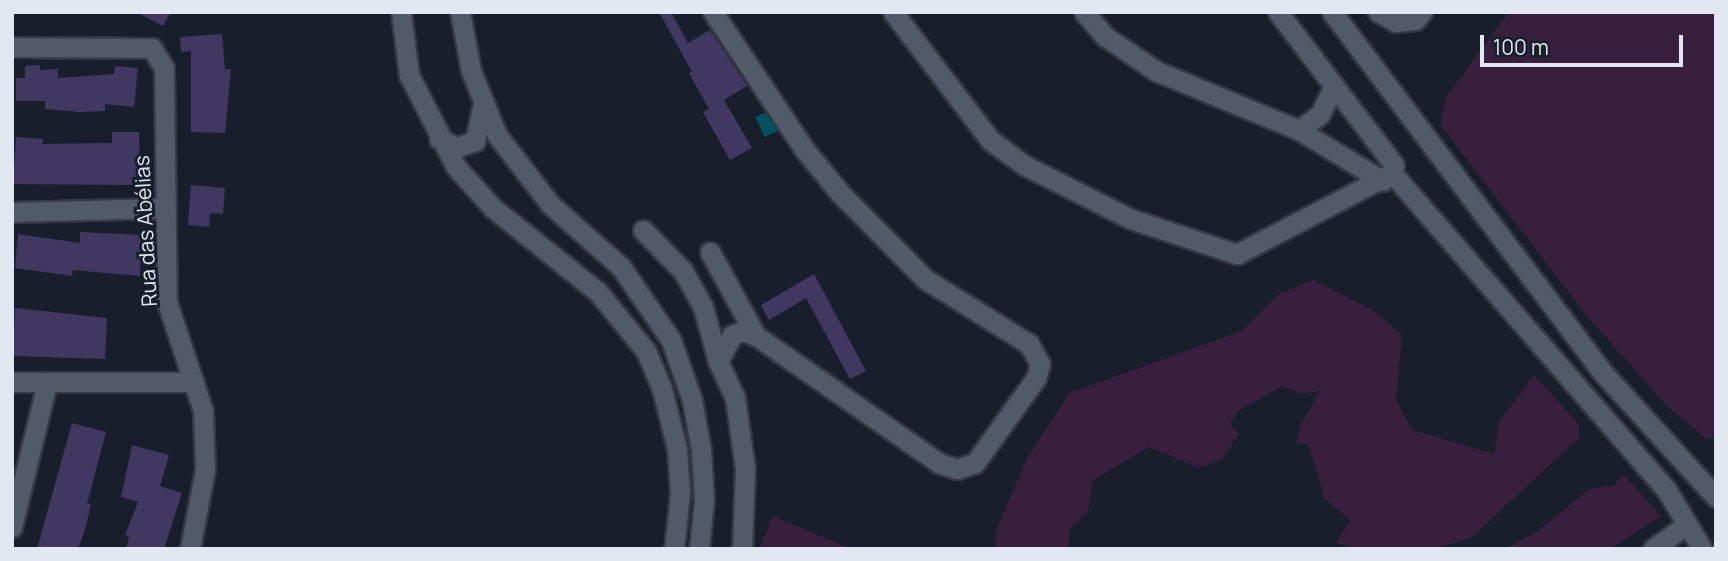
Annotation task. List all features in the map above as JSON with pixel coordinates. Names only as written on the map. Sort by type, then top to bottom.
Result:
[{"type":"street","points":[[401,12],[410,75],[439,139],[456,167],[494,208],[580,275],[646,351],[662,389],[679,471],[674,549]]},
{"type":"street","points":[[460,12],[482,106],[535,187],[621,267],[666,329],[692,400],[703,475],[699,549]]},
{"type":"street","points":[[713,12],[804,149],[839,193],[925,279],[1029,344],[1040,364],[1036,378],[975,463],[957,469],[939,463],[756,336],[743,331],[732,335],[718,361]]},
{"type":"street","points":[[893,12],[990,140],[1024,165],[1131,219],[1217,251],[1248,251],[1388,177],[1394,165],[1278,12]]},
{"type":"street","points":[[1084,12],[1106,37],[1162,75],[1299,130],[1388,177],[1666,489],[1702,549]]},
{"type":"street","points":[[1332,12],[1604,374],[1716,497]]},
{"type":"street","points":[[1378,12],[1396,22],[1418,16]]},
{"type":"street","name":"Rua das Abélias","points":[[12,47],[152,48],[164,68],[167,302],[202,411],[205,469],[190,549]]},
{"type":"street","points":[[1299,130],[1320,114],[1334,86]]},
{"type":"street","points":[[439,139],[457,147],[475,141],[482,106]]},
{"type":"street","points":[[12,212],[164,208]]},
{"type":"street","points":[[643,230],[683,271],[703,307],[718,361],[736,398],[746,491],[742,549]]},
{"type":"street","points":[[710,252],[756,336]]},
{"type":"street","points":[[580,275],[592,257],[621,267]]},
{"type":"street","points":[[12,382],[194,382]]},
{"type":"street","points":[[12,527],[47,382]]},
{"type":"street","points":[[1653,549],[1687,524]]},
{"type":"shaded area","points":[[1509,12],[1716,12],[1716,437],[1706,439],[1666,405],[1586,315],[1440,124],[1446,97]]},
{"type":"shaded area","points":[[1313,280],[1376,312],[1402,336],[1396,400],[1412,430],[1494,454],[1499,422],[1534,375],[1579,424],[1579,438],[1471,538],[1432,549],[1350,547],[1336,543],[1350,520],[1325,499],[1308,444],[1297,444],[1300,426],[1320,391],[1301,394],[1283,386],[1239,410],[1230,424],[1239,434],[1222,459],[1199,468],[1149,447],[1093,480],[1088,512],[1069,530],[1070,549],[994,549],[997,528],[1027,459],[1069,393],[1242,331],[1279,294]]},
{"type":"shaded area","points":[[1623,474],[1661,516],[1610,549],[1505,549],[1538,531],[1589,489],[1615,485]]},
{"type":"shaded area","points":[[773,516],[852,549],[759,549]]},
{"type":"water","points":[[771,110],[780,130],[764,137],[755,117]]},
{"type":"building","points":[[136,12],[171,12],[163,26]]},
{"type":"building","points":[[659,12],[671,12],[688,43],[710,30],[747,86],[724,100],[752,148],[730,160],[703,112],[709,109],[689,73],[692,72]]},
{"type":"building","points":[[222,34],[225,69],[231,69],[225,133],[191,132],[191,51],[181,52],[180,37]]},
{"type":"building","points":[[40,65],[40,70],[58,69],[58,78],[114,74],[115,66],[138,68],[134,107],[105,104],[105,111],[79,112],[45,109],[45,101],[16,101],[16,78],[25,78],[25,66]]},
{"type":"building","points":[[112,132],[139,132],[140,185],[13,184],[16,137],[43,139],[42,144],[112,143]]},
{"type":"building","points":[[191,185],[225,188],[223,214],[210,213],[209,227],[188,225]]},
{"type":"building","points":[[80,232],[141,235],[140,276],[73,270],[72,276],[15,268],[18,234],[80,243]]},
{"type":"building","points":[[814,274],[866,371],[850,379],[806,298],[769,320],[761,305]]},
{"type":"building","points":[[15,308],[107,318],[105,359],[13,356]]},
{"type":"building","points":[[72,423],[106,432],[87,504],[91,504],[86,527],[78,549],[37,549]]},
{"type":"building","points":[[132,445],[169,455],[160,486],[182,493],[164,549],[126,549],[129,536],[125,535],[138,502],[121,497]]}]
